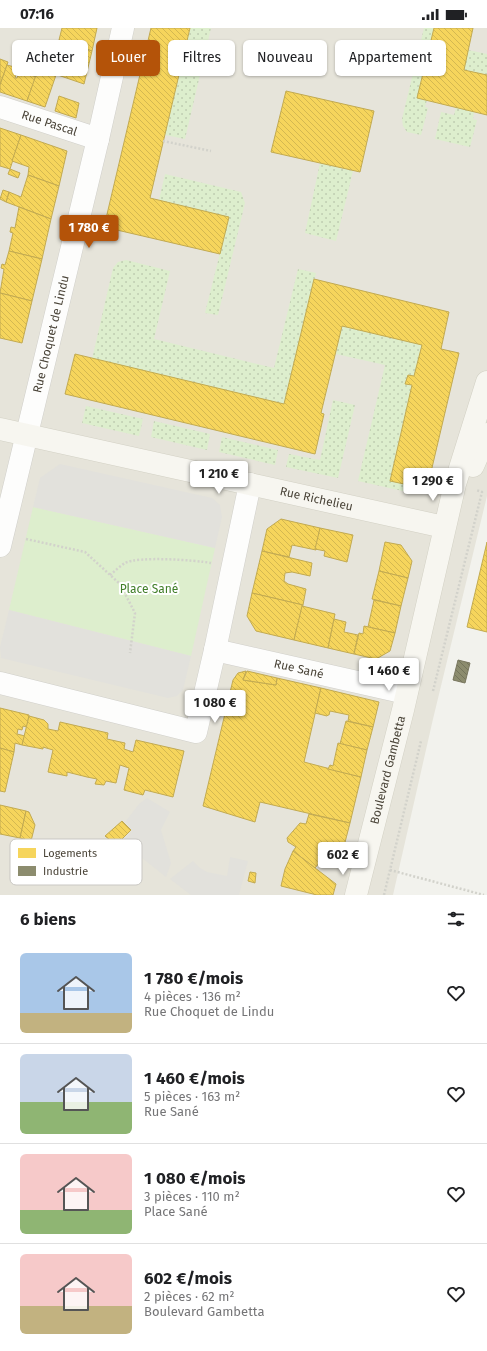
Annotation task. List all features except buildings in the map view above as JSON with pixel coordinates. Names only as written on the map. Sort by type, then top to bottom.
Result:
[{"type":"street","name":"Rue Choquet de Lindu","points":[[1,540],[98,139],[123,28]]},
{"type":"street","name":"Rue Pascal","points":[[0,107],[98,139]]},
{"type":"street","name":"Boulevard Gambetta","points":[[356,895],[406,694],[454,484],[487,382]]},
{"type":"street","name":"Rue Richelieu","points":[[0,429],[444,527]]},
{"type":"street","name":"Boulevard Gambetta","points":[[444,527],[464,487],[487,434]]},
{"type":"street","points":[[0,683],[196,732],[250,484]]},
{"type":"street","name":"Rue Sané","points":[[215,650],[406,694]]},
{"type":"path","points":[[163,141],[211,151]]},
{"type":"path","points":[[432,693],[482,492],[464,487]]},
{"type":"path","points":[[1,540],[85,552],[120,584],[135,613],[130,653]]},
{"type":"path","points":[[110,575],[126,562],[155,558],[203,562],[232,568]]},
{"type":"path","points":[[384,895],[421,739]]},
{"type":"path","points":[[390,870],[484,895]]},
{"type":"shaded area","points":[[0,28],[487,28],[487,496],[433,719],[393,895],[0,895]]},
{"type":"shaded area","points":[[60,464],[212,498],[220,505],[222,517],[215,548],[33,507],[40,478]]},
{"type":"shaded area","points":[[9,610],[191,656],[183,690],[177,696],[168,698],[1,658],[0,647]]},
{"type":"shaded area","points":[[147,798],[170,812],[161,830],[171,863],[166,877],[142,858],[142,839],[125,839],[132,831],[126,821],[139,804]]},
{"type":"shaded area","points":[[230,857],[248,861],[239,895],[191,895],[170,879],[193,861],[207,872],[227,876]]},
{"type":"green space","points":[[190,28],[211,28],[208,40],[187,40]]},
{"type":"green space","points":[[424,28],[434,28],[431,40],[421,40]]},
{"type":"green space","points":[[468,50],[487,54],[487,75],[464,70]]},
{"type":"green space","points":[[179,76],[200,76],[185,139],[165,135]]},
{"type":"green space","points":[[412,76],[422,76],[417,98],[427,100],[425,107],[428,108],[421,135],[407,132],[403,126],[402,119]]},
{"type":"green space","points":[[456,107],[474,112],[473,119],[477,120],[470,147],[435,139],[441,112],[454,115]]},
{"type":"green space","points":[[320,163],[353,171],[336,241],[305,233]]},
{"type":"green space","points":[[165,174],[241,192],[245,203],[218,315],[205,313],[229,217],[159,200]]},
{"type":"green space","points":[[126,260],[170,271],[154,339],[274,368],[298,269],[316,273],[284,404],[92,359],[113,268],[118,262]]},
{"type":"green space","points":[[342,326],[422,345],[414,376],[408,375],[405,384],[412,385],[390,480],[418,487],[416,494],[358,481],[385,365],[336,354]]},
{"type":"green space","points":[[333,400],[355,405],[338,478],[286,467],[289,454],[320,460]]},
{"type":"green space","points":[[86,406],[143,419],[139,436],[82,423]]},
{"type":"green space","points":[[154,421],[210,434],[207,450],[151,437]]},
{"type":"green space","points":[[222,437],[278,450],[275,465],[219,452]]},
{"type":"green space","name":"Place Sané","points":[[33,507],[215,548],[191,656],[9,610]]}]
